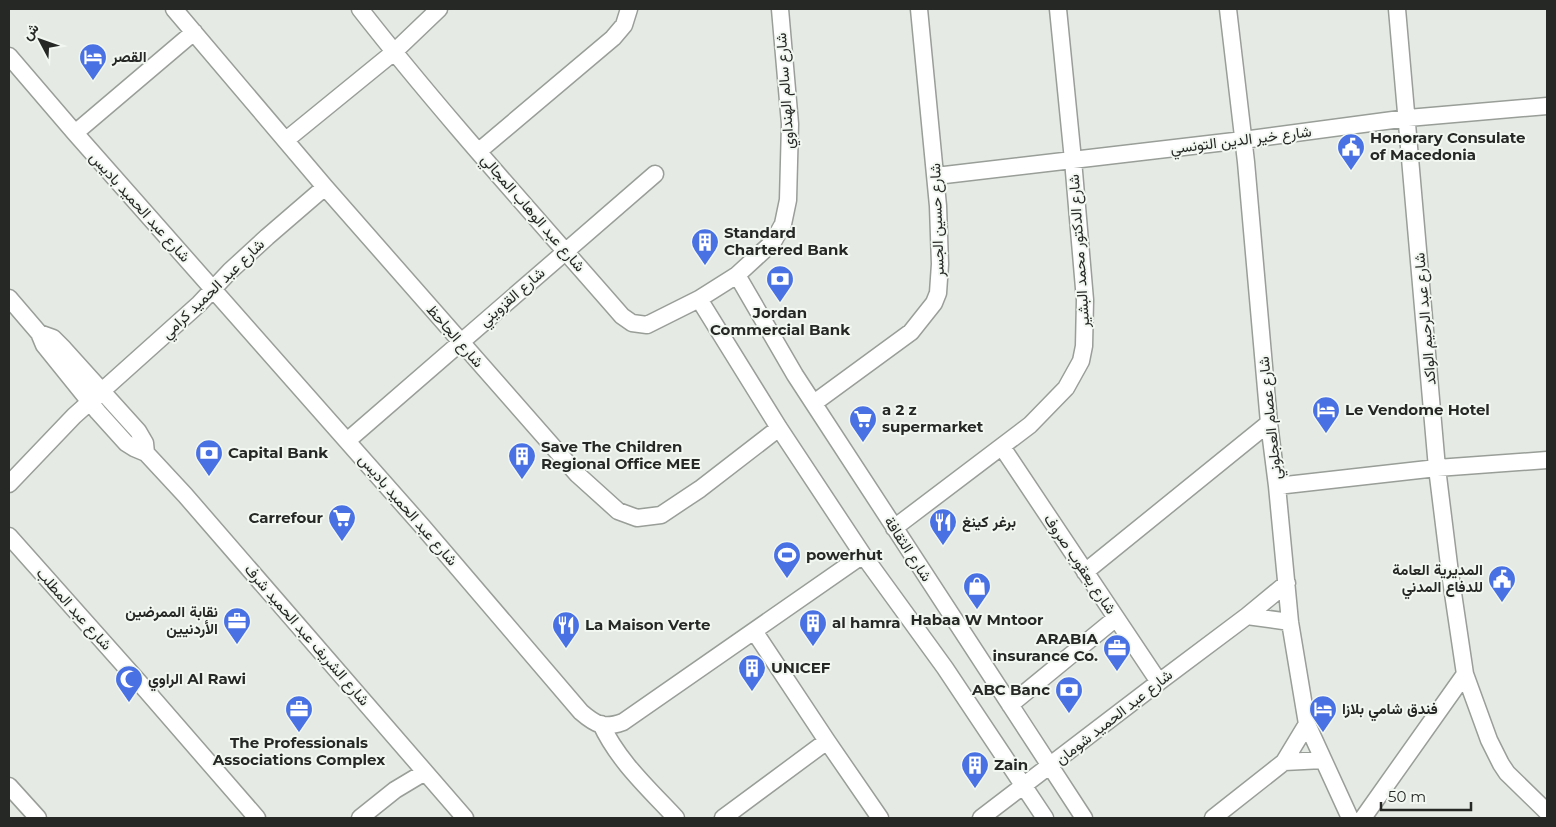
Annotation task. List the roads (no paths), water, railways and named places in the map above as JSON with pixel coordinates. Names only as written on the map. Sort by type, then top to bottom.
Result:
[{"type":"street","name":"شارع الجاحظ","points":[[174,9],[324,187],[460,342],[577,474],[614,508],[637,518],[661,515],[700,489],[779,428]]},
{"type":"street","name":"شارع عبد الوهاب المجالي","points":[[360,9],[478,151],[622,316],[632,323],[647,326],[699,299],[737,275]]},
{"type":"street","points":[[286,140],[394,52],[439,9]]},
{"type":"street","points":[[478,151],[613,38],[624,24],[629,9]]},
{"type":"street","name":"شارع سالم الهنداوي","points":[[737,275],[773,242],[783,224],[788,200],[790,124],[780,9]]},
{"type":"street","name":"شارع حسين الجسر","points":[[814,403],[911,332],[934,303],[939,282],[940,264],[936,176],[919,9]]},
{"type":"street","name":"شارع الدكتور محمد البشير","points":[[894,528],[1030,424],[1066,388],[1082,358],[1085,309],[1058,9]]},
{"type":"street","name":"شارع عصام العجلوني","points":[[1228,9],[1243,140],[1269,423],[1290,622],[1307,724],[1350,818]]},
{"type":"street","name":"شارع عبد الرحيم الواكد","points":[[1397,9],[1437,468],[1465,674],[1488,740],[1501,764],[1507,773],[1547,812]]},
{"type":"street","points":[[75,133],[194,32]]},
{"type":"street","name":"شارع عبد الحميد باديس","points":[[9,56],[347,441],[581,712],[591,720],[601,724]]},
{"type":"street","name":"شارع خير الدين التونسي","points":[[936,176],[1243,140],[1408,118],[1547,106]]},
{"type":"street","name":"شارع القزويني","points":[[347,441],[655,174]]},
{"type":"street","name":"شارع عبد الحميد كرامي","points":[[9,484],[96,397],[199,304],[230,271],[324,187]]},
{"type":"street","name":"شارع الثقافة","points":[[737,275],[795,375],[1084,818]]},
{"type":"street","name":"شارع الشريف عبد الحميد شرف","points":[[9,298],[39,333],[53,338],[59,344],[96,397],[142,437],[146,453],[223,538],[465,818]]},
{"type":"street","points":[[699,299],[779,428],[863,555],[945,668],[1045,818]]},
{"type":"street","points":[[1085,572],[1269,423]]},
{"type":"street","name":"شارع يعقوب صروف","points":[[1002,447],[1159,682]]},
{"type":"street","points":[[1277,486],[1437,468],[1547,460]]},
{"type":"street","name":"شارع عبد المطلب","points":[[9,536],[138,681],[256,818]]},
{"type":"street","points":[[601,724],[610,726],[623,722],[863,555]]},
{"type":"street","name":"شارع عبد الحميد شومان","points":[[981,818],[1247,616],[1287,583]]},
{"type":"street","points":[[1247,616],[1290,622]]},
{"type":"street","points":[[1010,705],[1116,618]]},
{"type":"street","points":[[754,630],[827,742],[880,818]]},
{"type":"street","points":[[1364,818],[1465,674]]},
{"type":"street","points":[[601,724],[614,749],[676,818]]},
{"type":"street","points":[[1213,818],[1284,762],[1307,724]]},
{"type":"street","points":[[723,818],[827,742]]},
{"type":"street","points":[[395,790],[403,778],[410,754]]},
{"type":"street","points":[[1284,762],[1323,760]]},
{"type":"street","points":[[360,818],[395,790],[425,772]]},
{"type":"street","points":[[9,786],[38,818]]},
{"type":"place","name":"القصر","points":[[93,81]]},
{"type":"place","name":"Honorary Consulate of Macedonia","points":[[1351,171]]},
{"type":"place","name":"Standard Chartered Bank","points":[[705,266]]},
{"type":"place","name":"Jordan Commercial Bank","points":[[780,303]]},
{"type":"place","name":"Le Vendome Hotel","points":[[1326,434]]},
{"type":"place","name":"a 2 z supermarket","points":[[863,443]]},
{"type":"place","name":"Capital Bank","points":[[209,477]]},
{"type":"place","name":"Save The Children Regional Office MEE","points":[[522,480]]},
{"type":"place","name":"Carrefour","points":[[342,542]]},
{"type":"place","name":"برغر كينغ","points":[[943,546]]},
{"type":"place","name":"powerhut","points":[[787,579]]},
{"type":"place","name":"المديرية العامة للدفاع المدني","points":[[1502,603]]},
{"type":"place","name":"Habaa W Mntoor","points":[[977,610]]},
{"type":"place","name":"نقابة الممرضين الأردنيين","points":[[237,645]]},
{"type":"place","name":"al hamra","points":[[813,647]]},
{"type":"place","name":"La Maison Verte","points":[[566,649]]},
{"type":"place","name":"ARABIA insurance Co.","points":[[1117,672]]},
{"type":"place","name":"UNICEF","points":[[752,692]]},
{"type":"place","name":"الراوي Al Rawi","points":[[129,703]]},
{"type":"place","name":"ABC Banc","points":[[1069,714]]},
{"type":"place","name":"The Professionals Associations Complex","points":[[299,733]]},
{"type":"place","name":"فندق شامي بلازا","points":[[1323,733]]},
{"type":"place","name":"Zain","points":[[975,789]]}]
